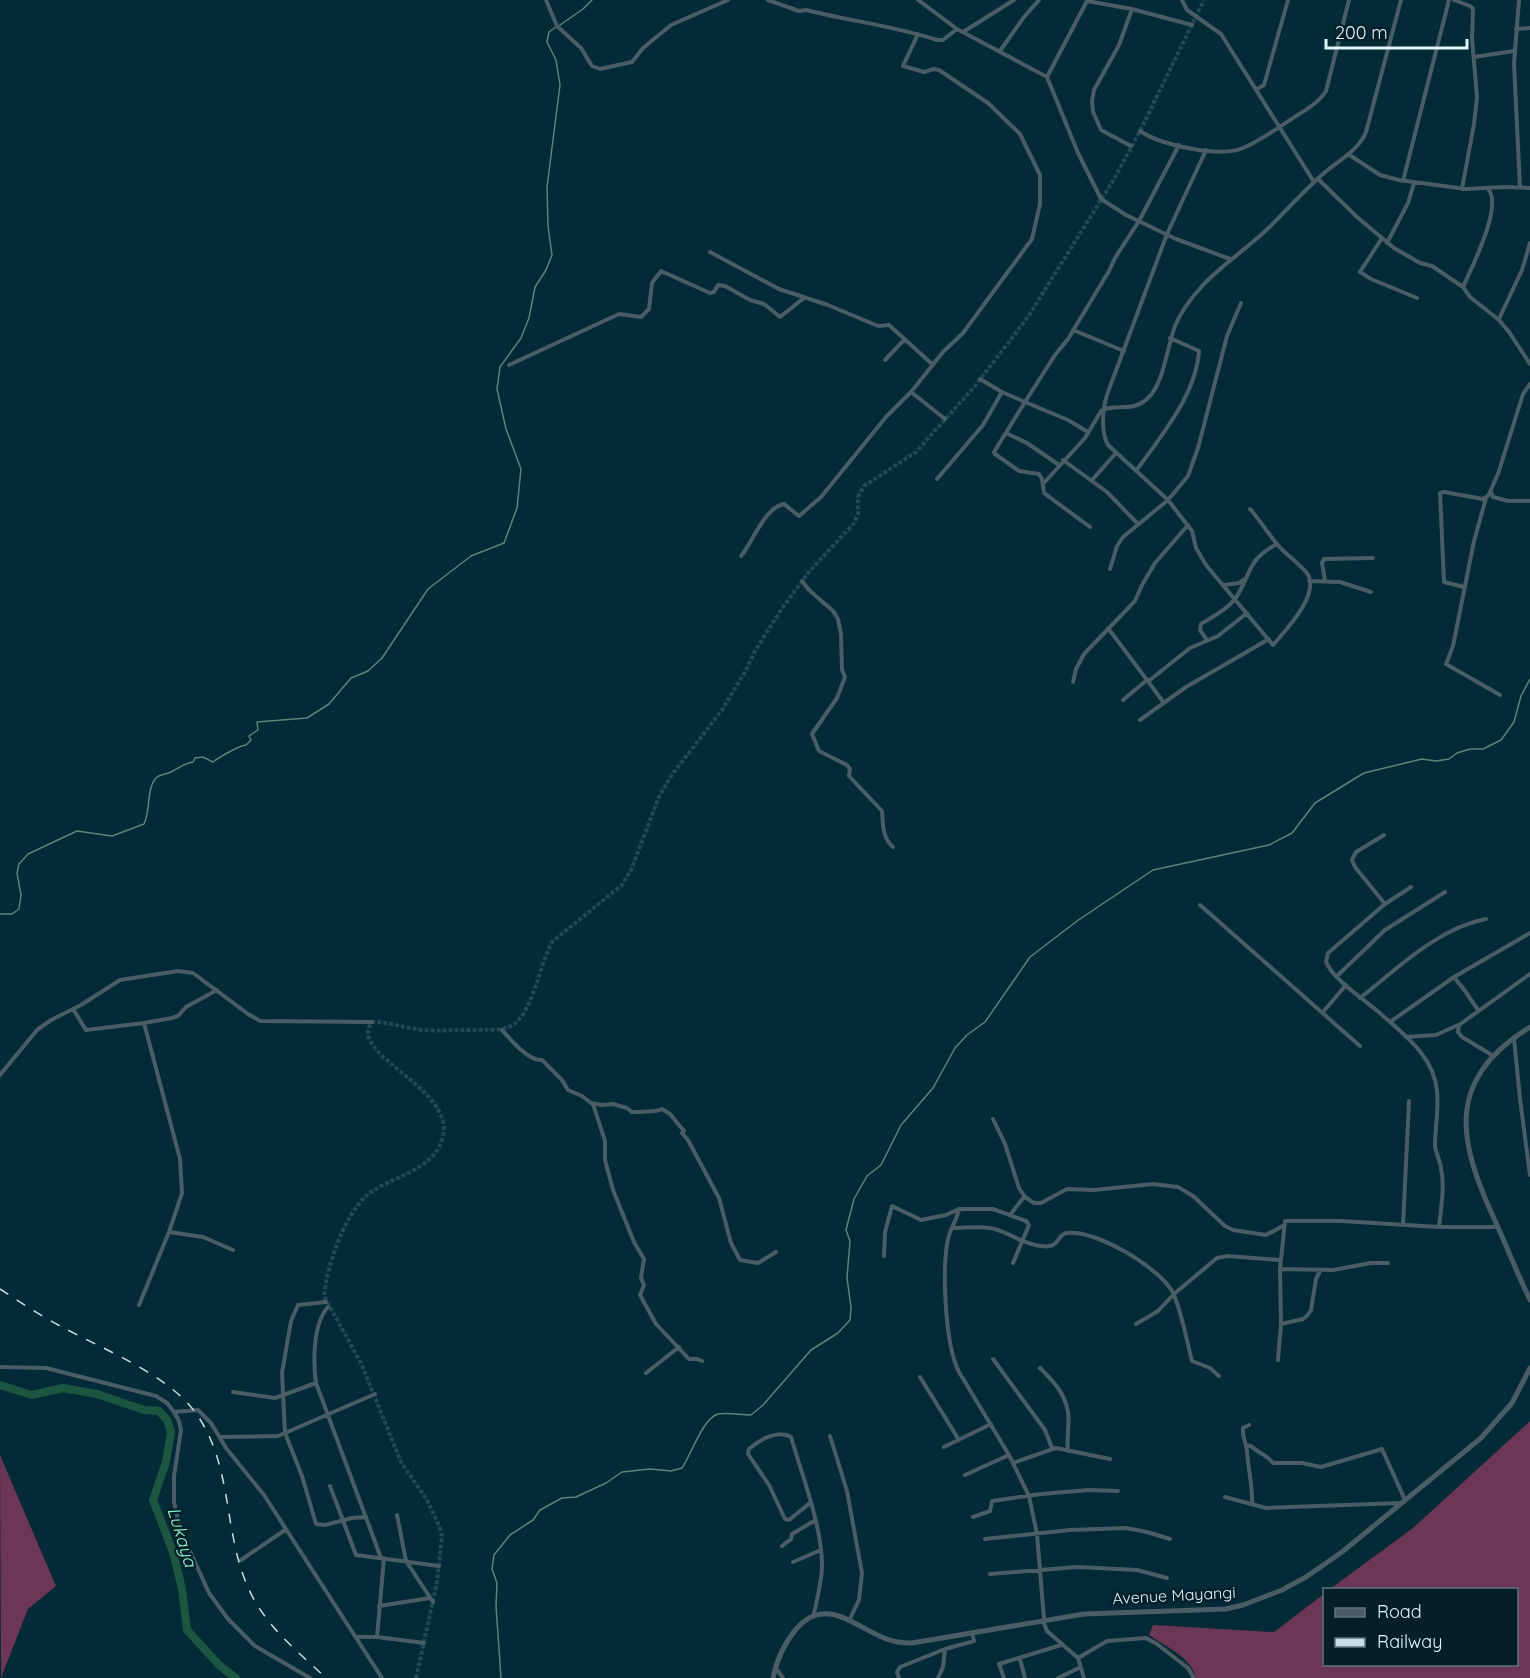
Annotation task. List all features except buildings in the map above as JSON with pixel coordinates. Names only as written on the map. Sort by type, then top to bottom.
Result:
[{"type":"street","points":[[546,0],[557,26],[581,48],[592,66],[600,69],[632,62],[643,48],[671,25],[728,0]]},
{"type":"street","points":[[768,0],[799,11],[806,10],[887,26],[936,40],[943,40],[957,29]]},
{"type":"street","points":[[963,32],[1014,0]]},
{"type":"street","points":[[1000,51],[1039,0]]},
{"type":"street","points":[[1047,77],[1087,0],[1192,25]]},
{"type":"street","points":[[1182,0],[1187,10],[1221,34],[1257,89],[1278,127],[1316,181],[1387,243],[1420,263],[1432,266],[1462,287],[1470,297],[1499,320],[1530,364]]},
{"type":"street","points":[[1257,89],[1264,85],[1288,0]]},
{"type":"street","points":[[1140,131],[1162,141],[1223,152],[1241,149],[1278,127],[1319,100],[1326,91],[1349,0]]},
{"type":"street","points":[[1043,484],[1088,432],[1097,415],[1105,408],[1132,407],[1149,397],[1158,382],[1170,338],[1182,312],[1192,299],[1210,278],[1264,232],[1316,181],[1361,142],[1366,132],[1401,0]]},
{"type":"street","points":[[1403,181],[1449,0]]},
{"type":"street","points":[[1454,0],[1473,9],[1472,39],[1477,97],[1462,189]]},
{"type":"street","points":[[1519,0],[1514,51],[1520,187]]},
{"type":"street","points":[[921,1],[957,29],[1047,77],[1078,153],[1101,199],[1115,210],[1193,247],[1231,260]]},
{"type":"street","points":[[1131,146],[1101,130],[1093,112],[1092,100],[1094,90],[1119,45],[1132,9]]},
{"type":"street","points":[[1516,29],[1530,27]]},
{"type":"street","points":[[741,556],[761,523],[779,505],[784,504],[799,516],[822,497],[886,417],[971,323],[1032,239],[1040,204],[1040,175],[1020,135],[988,103],[939,70],[924,72],[903,66],[918,34]]},
{"type":"street","points":[[1474,57],[1514,51]]},
{"type":"street","points":[[1090,527],[1044,493],[1039,474],[1019,471],[995,454],[995,450],[1074,330],[1139,221],[1179,145]]},
{"type":"street","points":[[1206,150],[1167,234],[1108,392],[1104,436],[1108,445],[1168,500],[1194,535],[1199,554],[1274,645],[1309,596],[1309,581],[1307,574],[1294,558],[1277,544],[1250,508]]},
{"type":"street","points":[[1348,154],[1380,175],[1403,181],[1462,189],[1530,188]]},
{"type":"street","points":[[1387,243],[1408,203],[1414,183]]},
{"type":"street","points":[[1462,287],[1490,220],[1493,198],[1491,191],[1487,188]]},
{"type":"street","points":[[1382,238],[1360,272],[1371,279],[1417,298]]},
{"type":"street","points":[[1499,320],[1501,311],[1522,270],[1530,243]]},
{"type":"street","points":[[710,252],[779,290],[828,304],[879,326],[888,325],[933,364]]},
{"type":"street","points":[[509,365],[618,314],[641,317],[649,309],[652,283],[661,271],[710,293],[714,292],[718,285],[725,286],[750,300],[764,304],[780,318],[804,298]]},
{"type":"street","points":[[1110,569],[1117,546],[1123,537],[1168,500],[1180,487],[1194,464],[1220,359],[1241,303]]},
{"type":"street","points":[[1074,330],[1124,351]]},
{"type":"street","points":[[1136,471],[1173,418],[1196,369],[1199,351],[1170,338]]},
{"type":"street","points":[[885,360],[904,340]]},
{"type":"street","points":[[980,379],[1002,392],[1068,420],[1088,432]]},
{"type":"street","points":[[1500,695],[1446,664],[1453,646],[1474,541],[1486,498],[1491,492],[1523,394],[1530,384]]},
{"type":"street","points":[[911,392],[945,419]]},
{"type":"street","points":[[937,478],[983,424],[1002,392]]},
{"type":"street","points":[[1006,433],[1027,442],[1059,465]]},
{"type":"street","points":[[1092,480],[1116,453]]},
{"type":"street","points":[[1063,460],[1115,499],[1138,524]]},
{"type":"street","points":[[1464,587],[1444,582],[1440,494],[1444,492],[1486,498]]},
{"type":"street","points":[[1491,492],[1493,497],[1503,500],[1530,501]]},
{"type":"street","points":[[1073,682],[1083,654],[1135,601],[1155,563],[1188,525]]},
{"type":"street","points":[[1207,640],[1200,630],[1201,624],[1225,609],[1235,599],[1258,555],[1277,544]]},
{"type":"street","points":[[1325,580],[1322,563],[1324,559],[1372,558]]},
{"type":"street","points":[[1223,585],[1239,583],[1246,579]]},
{"type":"street","points":[[802,581],[833,611],[838,619],[841,634],[842,670],[845,677],[837,698],[812,734],[819,751],[847,765],[850,769],[849,776],[882,811],[882,828],[887,841],[893,847]]},
{"type":"street","points":[[1309,581],[1340,582],[1371,592]]},
{"type":"street","points":[[1124,700],[1182,654],[1218,636],[1247,614]]},
{"type":"street","points":[[1108,628],[1164,703]]},
{"type":"street","points":[[1140,720],[1194,682],[1269,639]]},
{"type":"street","points":[[1384,835],[1356,852],[1352,860],[1355,867],[1385,904]]},
{"type":"street","points":[[1411,887],[1385,904],[1328,953],[1326,965],[1406,1037],[1431,1066],[1437,1089],[1435,1144],[1442,1181],[1439,1227]]},
{"type":"street","points":[[1337,976],[1385,930],[1445,892]]},
{"type":"street","points":[[1200,905],[1360,1046]]},
{"type":"street","points":[[1360,998],[1426,947],[1464,925],[1486,919]]},
{"type":"street","points":[[1390,1022],[1454,977],[1530,933]]},
{"type":"street","points":[[0,1075],[37,1030],[51,1020],[120,980],[178,971],[195,974],[260,1021],[372,1022]]},
{"type":"street","points":[[1406,1037],[1436,1035],[1459,1025],[1530,974]]},
{"type":"street","points":[[1454,977],[1478,1010]]},
{"type":"street","points":[[1323,1012],[1346,985]]},
{"type":"street","points":[[73,1009],[86,1029],[144,1023],[178,1016],[186,1007],[217,990]]},
{"type":"street","points":[[139,1305],[182,1194],[180,1159],[144,1023]]},
{"type":"street","points":[[1459,1025],[1458,1032],[1462,1037],[1492,1055]]},
{"type":"street","points":[[1530,1027],[1492,1055],[1479,1072],[1468,1104],[1467,1127],[1468,1148],[1476,1178],[1530,1300]]},
{"type":"street","points":[[502,1030],[516,1047],[548,1065],[568,1090],[593,1104],[605,1141],[605,1160],[613,1190],[634,1242],[644,1259],[641,1277],[644,1285],[640,1295],[656,1324],[669,1339],[689,1359],[702,1361]]},
{"type":"street","points":[[1514,1037],[1530,1174]]},
{"type":"street","points":[[1403,1225],[1408,1101]]},
{"type":"street","points":[[593,1104],[613,1104],[632,1112],[662,1109],[670,1114],[684,1131],[682,1133],[688,1140],[718,1198],[730,1241],[740,1260],[758,1263],[776,1252]]},
{"type":"street","points":[[993,1119],[1005,1144],[1015,1179],[1024,1197],[1037,1203],[1067,1189],[1094,1190],[1153,1184],[1178,1187],[1193,1196],[1225,1226],[1233,1230],[1266,1235],[1284,1226]]},
{"type":"street","points":[[1010,1215],[1024,1197]]},
{"type":"street","points":[[884,1256],[885,1232],[892,1206],[922,1221],[959,1209],[993,1209],[1028,1223],[1023,1242],[1013,1263]]},
{"type":"street","points":[[959,1209],[949,1237],[946,1272],[950,1344],[954,1363],[1009,1455],[1029,1496],[1037,1534],[1045,1629],[1078,1658],[1084,1678]]},
{"type":"street","points":[[1278,1360],[1281,1324],[1280,1260],[1284,1226],[1287,1220],[1439,1227],[1498,1227]]},
{"type":"street","points":[[953,1228],[988,1227],[1023,1242],[1046,1247],[1056,1244],[1066,1233],[1095,1236],[1120,1249],[1162,1277],[1174,1294],[1192,1361],[1210,1368],[1219,1377]]},
{"type":"street","points":[[169,1232],[203,1237],[233,1250]]},
{"type":"street","points":[[1136,1324],[1158,1311],[1211,1261],[1222,1256],[1280,1260]]},
{"type":"street","points":[[1280,1269],[1320,1271],[1371,1263],[1388,1263]]},
{"type":"street","points":[[1281,1324],[1307,1316],[1314,1301],[1316,1279],[1320,1271]]},
{"type":"street","points":[[366,1517],[324,1525],[315,1522],[302,1476],[285,1433],[282,1372],[291,1321],[296,1307],[301,1304],[327,1304],[320,1317],[313,1360],[316,1383],[383,1558],[377,1637]]},
{"type":"street","points":[[646,1373],[679,1347]]},
{"type":"street","points":[[993,1359],[1045,1430],[1052,1448]]},
{"type":"street","points":[[0,1367],[46,1368],[162,1399],[174,1412],[181,1430],[174,1476],[180,1529],[208,1593],[228,1619],[255,1646],[310,1678]]},
{"type":"street","points":[[1040,1368],[1061,1391],[1068,1412],[1066,1441],[1068,1451]]},
{"type":"street","name":"Avenue Mayangi","points":[[814,1614],[828,1613],[884,1638],[902,1643],[919,1643],[1044,1620],[1104,1612],[1226,1609],[1243,1605],[1282,1590],[1306,1577],[1342,1552],[1481,1438],[1512,1403],[1530,1368]]},
{"type":"street","points":[[920,1377],[959,1440]]},
{"type":"street","points":[[232,1392],[273,1398],[282,1397],[316,1383]]},
{"type":"street","points":[[220,1437],[276,1437],[375,1394]]},
{"type":"street","points":[[174,1412],[198,1410],[211,1423],[227,1450],[264,1495],[382,1678]]},
{"type":"street","points":[[944,1447],[991,1424]]},
{"type":"street","points":[[1248,1425],[1243,1428],[1242,1437],[1246,1445],[1252,1504]]},
{"type":"street","points":[[773,1678],[775,1667],[787,1641],[805,1620],[814,1614],[822,1571],[821,1550],[810,1503],[791,1437],[788,1435],[763,1439],[749,1449],[748,1454],[769,1485],[785,1520],[789,1520],[810,1503]]},
{"type":"street","points":[[830,1436],[847,1491],[862,1573],[859,1600],[849,1621]]},
{"type":"street","points":[[1225,1497],[1266,1508],[1403,1502],[1382,1449],[1319,1467],[1302,1463],[1272,1462],[1251,1446],[1246,1445]]},
{"type":"street","points":[[1013,1463],[1052,1448],[1110,1459]]},
{"type":"street","points":[[965,1475],[1009,1455]]},
{"type":"street","points":[[330,1486],[356,1556],[440,1566]]},
{"type":"street","points":[[973,1517],[990,1511],[991,1501],[1089,1490],[1118,1491]]},
{"type":"street","points":[[379,1606],[431,1600],[406,1561],[397,1515]]},
{"type":"street","points":[[782,1546],[791,1539],[792,1534],[814,1521]]},
{"type":"street","points":[[984,1539],[1070,1530],[1126,1528],[1170,1539]]},
{"type":"street","points":[[241,1560],[285,1530]]},
{"type":"street","points":[[793,1562],[821,1550]]},
{"type":"street","points":[[990,1574],[1077,1567],[1141,1570],[1167,1578]]},
{"type":"street","points":[[899,1678],[897,1672],[900,1667],[945,1649],[974,1641],[972,1633]]},
{"type":"street","points":[[356,1637],[424,1642]]},
{"type":"street","points":[[1078,1658],[1107,1641],[1146,1638],[1188,1668],[1194,1678]]},
{"type":"street","points":[[1004,1678],[999,1664],[1061,1645]]},
{"type":"street","points":[[938,1678],[943,1667],[945,1649]]},
{"type":"street","points":[[1020,1659],[1025,1678]]},
{"type":"street","points":[[775,1667],[783,1678]]},
{"type":"street","points":[[1058,1678],[1081,1667]]},
{"type":"shaded area","points":[[1530,1421],[1530,1678],[1196,1678],[1183,1658],[1149,1635],[1153,1625],[1274,1632],[1323,1595],[1323,1666],[1518,1666],[1518,1588],[1331,1588],[1413,1528]]},
{"type":"shaded area","points":[[0,1455],[56,1586],[28,1609],[1,1678]]},
{"type":"waterway","points":[[560,25],[592,0]]},
{"type":"waterway","points":[[0,914],[12,914],[19,909],[21,895],[17,873],[19,864],[28,854],[77,831],[112,836],[144,824],[151,787],[157,777],[193,762],[195,758],[203,757],[213,762],[234,749],[246,745],[251,740],[249,736],[258,730],[257,722],[307,718],[329,704],[351,678],[368,671],[382,658],[428,589],[471,556],[504,543],[517,508],[521,469],[506,429],[497,389],[500,367],[521,338],[529,318],[535,287],[552,255],[548,226],[547,187],[560,85],[556,60],[547,42],[549,32],[556,27]]},
{"type":"waterway","points":[[501,1678],[496,1606],[497,1583],[492,1569],[494,1555],[510,1535],[533,1520],[540,1510],[562,1498],[576,1497],[606,1483],[622,1472],[650,1469],[671,1471],[682,1468],[707,1422],[722,1413],[751,1415],[763,1405],[811,1350],[838,1333],[850,1320],[851,1307],[847,1278],[850,1241],[846,1230],[854,1199],[867,1176],[881,1165],[901,1125],[933,1088],[955,1048],[967,1035],[985,1022],[1030,957],[1077,921],[1153,870],[1269,845],[1292,833],[1315,803],[1364,773],[1422,759],[1436,761],[1449,759],[1457,753],[1470,749],[1483,749],[1501,740],[1514,722],[1521,696],[1530,679]]},
{"type":"waterway","name":"Lukaya","points":[[0,1385],[32,1395],[63,1388],[97,1394],[144,1410],[159,1411],[167,1420],[171,1432],[166,1462],[153,1500],[173,1552],[182,1589],[187,1630],[220,1666],[236,1678]]},
{"type":"tunnel","points":[[416,1678],[437,1582],[442,1536],[427,1500],[401,1462],[361,1363],[324,1296],[329,1271],[343,1229],[358,1205],[376,1189],[421,1166],[431,1158],[443,1136],[442,1118],[433,1102],[374,1046],[368,1034],[372,1022],[422,1030],[488,1030],[509,1027],[520,1018],[533,994],[552,942],[622,885],[631,870],[659,797],[671,776],[722,710],[781,610],[808,573],[854,523],[858,514],[858,497],[864,486],[916,452],[975,386],[1028,317],[1114,179],[1204,0]]},
{"type":"railway","points":[[0,1289],[54,1323],[152,1375],[169,1386],[195,1412],[216,1453],[239,1564],[247,1585],[262,1612],[281,1636],[326,1678]]}]
